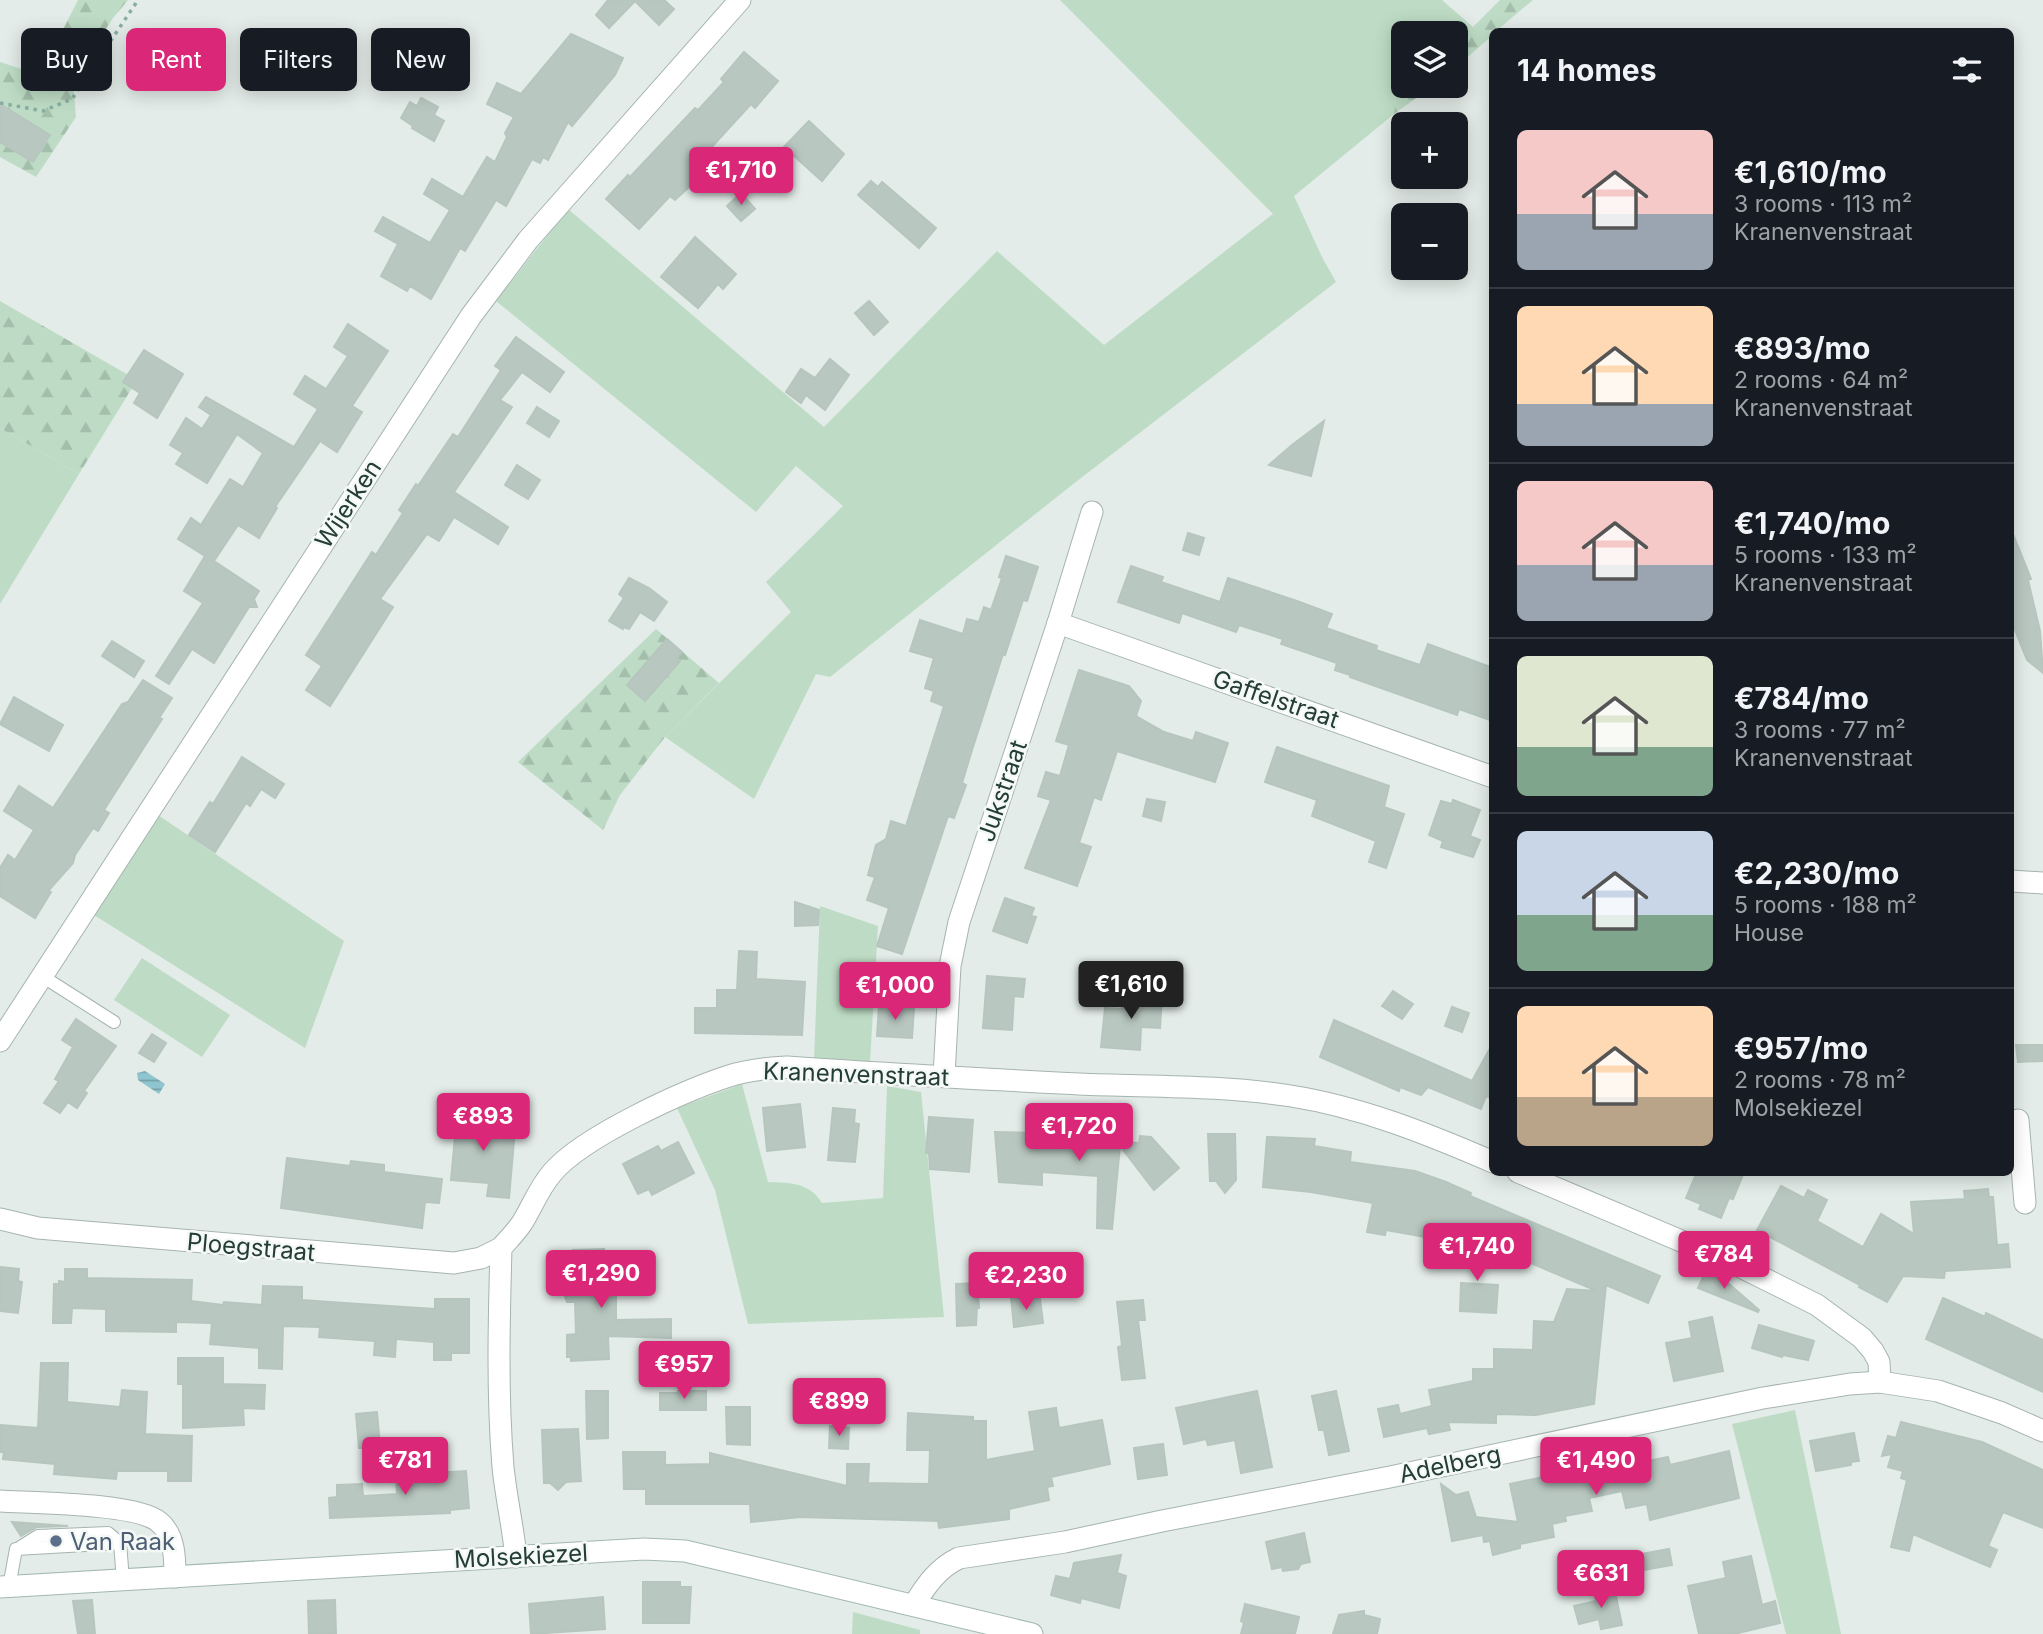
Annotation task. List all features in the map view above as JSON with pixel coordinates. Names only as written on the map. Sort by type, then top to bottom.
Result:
[{"type":"street","name":"Wijerken","points":[[0,1041],[471,316],[528,240],[740,0]]},
{"type":"street","name":"Jukstraat","points":[[944,1076],[950,967],[959,922],[1092,512]]},
{"type":"street","name":"Gaffelstraat","points":[[1058,623],[1489,775]]},
{"type":"street","points":[[2014,881],[2043,883]]},
{"type":"street","name":"Kranenvenstraat","points":[[501,1248],[520,1227],[551,1174],[568,1157],[657,1107],[728,1076],[758,1069],[787,1067],[1197,1088],[1290,1096],[1406,1126],[1489,1160]]},
{"type":"street","points":[[2018,1120],[2033,1161],[2025,1203]]},
{"type":"street","points":[[1527,1176],[1731,1262],[1817,1305],[1862,1338],[1879,1362],[1880,1382]]},
{"type":"street","name":"Ploegstraat","points":[[0,1219],[38,1228],[454,1263],[481,1258],[501,1248]]},
{"type":"street","points":[[501,1248],[499,1405],[503,1470],[512,1516],[516,1557]]},
{"type":"street","name":"Adelberg","points":[[914,1605],[925,1586],[946,1564],[959,1558],[1065,1542],[1763,1398],[1850,1384],[1880,1382],[1938,1391],[2002,1413],[2043,1431]]},
{"type":"street","points":[[0,1501],[141,1514],[159,1522],[171,1538],[175,1577]]},
{"type":"street","name":"Molsekiezel","points":[[4,1587],[644,1549],[685,1551],[1032,1634]]},
{"type":"lane","points":[[42,976],[114,1022]]},
{"type":"lane","points":[[4,1587],[16,1549],[38,1536],[108,1533],[120,1544],[123,1580]]},
{"type":"path","points":[[0,103],[43,111],[72,99],[138,0]]},
{"type":"green space","points":[[78,0],[128,0],[107,28],[64,28]]},
{"type":"green space","points":[[1060,0],[1442,0],[1466,21],[1391,21],[1391,98],[1396,98],[1394,112],[1294,196],[1336,282],[1077,481],[830,677],[816,674],[754,799],[665,737],[791,612],[766,582],[843,506],[796,466],[756,512],[496,301],[568,209],[824,427],[997,251],[1104,345],[1273,214]]},
{"type":"green space","points":[[1500,0],[1533,0],[1500,28],[1489,28],[1489,38],[1468,57],[1468,30]]},
{"type":"green space","points":[[0,62],[21,69],[21,91],[74,91],[76,117],[36,177],[0,157]]},
{"type":"green space","points":[[1396,98],[1416,98],[1397,112],[1394,112]]},
{"type":"green space","points":[[0,301],[137,380],[79,474],[0,428]]},
{"type":"green space","points":[[0,428],[79,474],[0,604]]},
{"type":"green space","points":[[656,629],[719,683],[665,737],[620,795],[603,830],[518,762]]},
{"type":"green space","points":[[158,815],[344,941],[305,1048],[94,915]]},
{"type":"green space","points":[[820,906],[878,926],[870,1062],[814,1060]]},
{"type":"green space","points":[[142,958],[230,1015],[202,1057],[114,1000]]},
{"type":"green space","points":[[742,1084],[768,1182],[805,1187],[822,1203],[883,1198],[887,1086],[921,1092],[944,1317],[748,1324],[715,1190],[677,1108]]},
{"type":"green space","points":[[1795,1410],[1841,1634],[1786,1634],[1732,1424]]},
{"type":"green space","points":[[853,1612],[920,1630],[920,1634],[852,1634]]},
{"type":"water","points":[[145,1071],[165,1084],[159,1094],[138,1080],[137,1073]]},
{"type":"building","points":[[608,0],[664,0],[674,9],[659,25],[635,1],[609,28],[596,15]]},
{"type":"building","points":[[571,34],[623,58],[615,75],[572,126],[568,122],[548,160],[543,157],[540,163],[532,159],[506,206],[496,200],[465,251],[460,248],[431,299],[410,286],[407,291],[381,276],[398,244],[375,231],[383,217],[430,243],[450,210],[424,194],[432,179],[463,197],[487,157],[495,162],[514,117],[487,104],[497,83],[521,94]]},
{"type":"building","points":[[744,52],[778,81],[755,108],[751,104],[697,163],[705,169],[689,187],[675,200],[670,196],[639,229],[606,199],[695,108],[698,110],[724,82],[721,79]]},
{"type":"building","points":[[421,98],[438,107],[434,115],[444,121],[434,141],[401,118],[410,102],[417,106]]},
{"type":"building","points":[[0,104],[50,135],[33,162],[0,142]]},
{"type":"building","points":[[809,121],[844,154],[822,181],[784,147]]},
{"type":"building","points":[[871,181],[878,187],[882,182],[936,228],[919,248],[858,195]]},
{"type":"building","points":[[741,193],[755,209],[741,221],[727,206]]},
{"type":"building","points":[[695,237],[736,274],[723,289],[718,284],[698,308],[661,277]]},
{"type":"building","points":[[869,301],[888,322],[874,335],[855,313]]},
{"type":"building","points":[[348,324],[388,351],[352,406],[362,412],[337,452],[320,441],[275,507],[277,508],[259,538],[238,525],[214,561],[259,591],[254,599],[257,607],[249,607],[214,663],[192,649],[169,684],[156,676],[203,603],[184,591],[205,556],[178,539],[191,518],[201,525],[230,479],[243,487],[263,453],[237,434],[207,483],[176,464],[183,453],[170,445],[186,418],[202,429],[211,415],[199,407],[206,397],[294,447],[318,409],[294,394],[305,376],[326,389],[348,356],[334,347]]},
{"type":"building","points":[[516,337],[564,372],[550,392],[522,372],[500,400],[512,407],[454,492],[508,527],[498,544],[454,517],[439,541],[427,534],[380,599],[393,607],[330,706],[306,690],[322,666],[306,655],[372,552],[376,555],[403,513],[399,510],[416,484],[418,486],[453,434],[458,437],[501,370],[495,366]]},
{"type":"building","points":[[144,350],[183,374],[157,418],[134,403],[140,393],[123,382]]},
{"type":"building","points":[[830,359],[849,375],[825,410],[806,395],[801,403],[786,392],[801,369],[815,378]]},
{"type":"building","points":[[537,407],[559,421],[549,437],[527,423]]},
{"type":"building","points":[[1324,421],[1311,476],[1269,465],[1292,445]]},
{"type":"building","points":[[517,465],[540,480],[528,499],[505,485]]},
{"type":"building","points":[[1188,533],[1204,538],[1199,555],[1183,550]]},
{"type":"building","points":[[2014,536],[2031,579],[2028,580],[2040,631],[2043,673],[2027,660],[2014,628]]},
{"type":"building","points":[[1006,556],[1038,567],[1027,601],[1023,600],[1005,655],[1003,654],[962,783],[966,785],[954,818],[948,816],[902,954],[877,946],[889,908],[867,900],[875,877],[868,875],[876,845],[886,839],[891,821],[906,826],[944,706],[931,701],[934,691],[925,688],[934,658],[910,651],[920,620],[963,634],[967,619],[979,622],[984,607],[991,610]]},
{"type":"building","points":[[1131,566],[1163,577],[1161,582],[1220,602],[1228,578],[1332,614],[1326,628],[1377,646],[1376,650],[1420,665],[1428,644],[1489,667],[1489,720],[1459,709],[1457,715],[1350,677],[1335,670],[1337,663],[1281,644],[1283,639],[1239,625],[1236,632],[1182,613],[1179,623],[1118,602]]},
{"type":"building","points":[[629,578],[649,588],[667,602],[654,621],[640,612],[629,629],[623,629],[609,621],[624,598],[619,594]]},
{"type":"building","points":[[667,639],[682,652],[677,658],[680,661],[645,701],[627,685]]},
{"type":"building","points":[[112,641],[144,661],[134,677],[102,656]]},
{"type":"building","points":[[1079,670],[1129,686],[1141,701],[1136,716],[1164,732],[1193,741],[1196,732],[1228,743],[1215,782],[1117,751],[1101,800],[1094,797],[1079,843],[1091,847],[1077,886],[1025,868],[1051,800],[1038,796],[1046,772],[1060,776],[1069,745],[1056,741]]},
{"type":"building","points":[[143,680],[172,698],[159,718],[162,719],[104,810],[109,813],[98,831],[93,828],[75,855],[73,863],[48,891],[51,892],[35,918],[0,896],[0,868],[8,855],[15,860],[34,830],[4,811],[19,786],[53,808],[122,704],[128,702]]},
{"type":"building","points":[[14,697],[63,725],[49,751],[0,724]]},
{"type":"building","points":[[1277,747],[1389,786],[1384,807],[1404,814],[1386,868],[1369,862],[1376,841],[1312,816],[1317,800],[1265,782]]},
{"type":"building","points":[[242,757],[284,784],[275,798],[261,789],[250,806],[246,803],[215,852],[189,835],[210,802],[213,804]]},
{"type":"building","points":[[1147,799],[1165,802],[1161,821],[1143,816]]},
{"type":"building","points":[[1453,800],[1480,810],[1470,836],[1480,840],[1473,857],[1441,847],[1443,841],[1429,835],[1441,801],[1452,804]]},
{"type":"building","points":[[1005,898],[1034,908],[1031,916],[1036,917],[1027,943],[993,931]]},
{"type":"building","points":[[795,902],[819,910],[818,925],[795,926]]},
{"type":"building","points":[[739,951],[757,952],[756,979],[805,982],[802,1035],[695,1033],[695,1008],[717,1008],[717,990],[737,990]]},
{"type":"building","points":[[987,976],[1025,979],[1023,997],[1014,996],[1012,1030],[983,1028]]},
{"type":"building","points":[[1393,991],[1413,1004],[1402,1019],[1382,1006]]},
{"type":"building","points":[[1122,993],[1162,995],[1160,1028],[1141,1027],[1140,1050],[1101,1047],[1105,1008],[1122,1009]]},
{"type":"building","points":[[879,1006],[914,1008],[912,1038],[877,1036]]},
{"type":"building","points":[[1452,1007],[1469,1013],[1462,1032],[1445,1026]]},
{"type":"building","points":[[76,1019],[116,1046],[84,1091],[87,1093],[77,1108],[68,1102],[60,1113],[44,1103],[59,1081],[55,1079],[73,1047],[62,1040]]},
{"type":"building","points":[[1334,1020],[1472,1081],[1489,1050],[1489,1097],[1486,1096],[1481,1109],[1428,1087],[1421,1095],[1400,1087],[1399,1091],[1320,1057]]},
{"type":"building","points":[[152,1034],[166,1043],[154,1062],[139,1053]]},
{"type":"building","points":[[2016,1045],[2043,1045],[2043,1061],[2018,1062]]},
{"type":"building","points":[[458,1104],[480,1106],[478,1125],[515,1129],[509,1198],[487,1196],[489,1183],[451,1180]]},
{"type":"building","points":[[800,1104],[805,1147],[767,1151],[763,1108]]},
{"type":"building","points":[[833,1108],[855,1110],[854,1123],[859,1124],[855,1162],[828,1160]]},
{"type":"building","points":[[929,1117],[973,1120],[969,1172],[930,1169],[929,1153],[926,1153]]},
{"type":"building","points":[[995,1132],[1044,1133],[1043,1137],[1139,1143],[1140,1136],[1151,1137],[1179,1168],[1154,1190],[1120,1146],[1112,1229],[1097,1228],[1098,1176],[1042,1172],[1042,1185],[999,1182]]},
{"type":"building","points":[[1208,1134],[1235,1134],[1236,1180],[1225,1193],[1216,1181],[1210,1181]]},
{"type":"building","points":[[1267,1137],[1315,1139],[1314,1146],[1351,1152],[1350,1162],[1415,1171],[1446,1182],[1471,1193],[1470,1196],[1660,1276],[1648,1303],[1606,1285],[1594,1404],[1536,1415],[1496,1414],[1496,1423],[1448,1422],[1450,1430],[1429,1434],[1427,1428],[1384,1437],[1378,1409],[1398,1405],[1400,1414],[1432,1406],[1429,1390],[1473,1381],[1473,1369],[1494,1369],[1494,1349],[1533,1350],[1534,1321],[1554,1322],[1567,1289],[1597,1291],[1464,1235],[1453,1260],[1427,1248],[1431,1238],[1386,1230],[1385,1235],[1367,1232],[1373,1203],[1263,1187]]},
{"type":"building","points":[[678,1142],[694,1173],[652,1195],[649,1189],[638,1194],[623,1164],[658,1146],[661,1151]]},
{"type":"building","points":[[287,1158],[350,1166],[351,1161],[384,1165],[384,1172],[442,1179],[439,1203],[425,1202],[422,1228],[281,1208]]},
{"type":"building","points":[[1695,1176],[1742,1176],[1721,1218],[1699,1209],[1701,1204],[1686,1198]]},
{"type":"building","points":[[1781,1186],[1804,1198],[1808,1190],[1827,1200],[1817,1221],[1863,1247],[1881,1214],[1914,1234],[1911,1202],[1965,1199],[1964,1191],[1988,1189],[1989,1197],[1993,1197],[1997,1245],[2008,1244],[2010,1267],[1945,1271],[1944,1278],[1903,1276],[1887,1302],[1757,1230]]},
{"type":"building","points":[[604,1249],[605,1269],[610,1269],[611,1279],[616,1279],[616,1320],[671,1319],[671,1338],[608,1336],[609,1359],[571,1361],[571,1357],[567,1357],[567,1335],[576,1334],[575,1302],[567,1302],[563,1291],[567,1281],[574,1281],[573,1250]]},
{"type":"building","points":[[0,1267],[19,1269],[18,1281],[22,1282],[18,1313],[0,1311]]},
{"type":"building","points":[[65,1269],[87,1269],[87,1278],[192,1280],[191,1301],[223,1305],[224,1302],[262,1305],[263,1286],[302,1287],[302,1300],[435,1309],[435,1299],[469,1299],[469,1353],[451,1353],[451,1360],[434,1360],[434,1342],[396,1339],[395,1357],[374,1355],[375,1341],[319,1337],[320,1327],[283,1326],[282,1369],[259,1368],[259,1348],[210,1344],[212,1323],[176,1322],[176,1332],[106,1331],[106,1309],[72,1308],[71,1323],[53,1323],[54,1284],[65,1282]]},
{"type":"building","points":[[1705,1273],[1728,1283],[1759,1310],[1758,1312],[1698,1288]]},
{"type":"building","points":[[977,1283],[979,1308],[976,1325],[957,1326],[956,1284]]},
{"type":"building","points":[[1461,1283],[1498,1285],[1496,1313],[1460,1311]]},
{"type":"building","points":[[1011,1297],[1040,1299],[1043,1323],[1014,1327]]},
{"type":"building","points":[[1943,1298],[1985,1317],[1986,1313],[2043,1340],[2043,1392],[1926,1339]]},
{"type":"building","points":[[1143,1300],[1145,1320],[1138,1320],[1145,1378],[1122,1380],[1118,1347],[1122,1346],[1117,1302]]},
{"type":"building","points":[[1712,1317],[1723,1371],[1674,1381],[1666,1343],[1692,1338],[1689,1322]]},
{"type":"building","points":[[1759,1325],[1814,1341],[1808,1360],[1783,1355],[1782,1357],[1752,1348]]},
{"type":"building","points":[[178,1358],[223,1358],[223,1384],[265,1385],[264,1409],[243,1408],[244,1425],[183,1428],[183,1384],[178,1384]]},
{"type":"building","points":[[41,1363],[68,1363],[67,1402],[120,1407],[122,1390],[147,1392],[145,1434],[192,1436],[191,1481],[168,1481],[168,1471],[117,1471],[116,1479],[54,1474],[55,1464],[3,1459],[4,1452],[0,1452],[0,1425],[38,1428]]},
{"type":"building","points":[[586,1391],[608,1391],[608,1438],[587,1439]]},
{"type":"building","points":[[706,1391],[706,1410],[660,1410],[660,1393]]},
{"type":"building","points":[[1257,1391],[1272,1467],[1241,1473],[1235,1440],[1208,1445],[1206,1439],[1184,1444],[1176,1408]]},
{"type":"building","points":[[1336,1391],[1349,1451],[1329,1455],[1324,1430],[1319,1430],[1312,1396]]},
{"type":"building","points":[[726,1407],[750,1407],[750,1445],[727,1444]]},
{"type":"building","points":[[1056,1408],[1059,1428],[1102,1420],[1110,1464],[1051,1477],[1053,1486],[1047,1487],[1049,1500],[1009,1509],[1009,1519],[939,1528],[938,1521],[800,1517],[751,1522],[750,1504],[646,1504],[646,1489],[624,1489],[623,1452],[665,1452],[665,1465],[710,1464],[710,1453],[847,1486],[847,1464],[869,1464],[868,1483],[929,1484],[930,1450],[907,1450],[908,1413],[973,1417],[973,1421],[986,1421],[986,1460],[1035,1451],[1029,1412]]},
{"type":"building","points":[[377,1412],[381,1457],[364,1458],[363,1448],[359,1448],[356,1414]]},
{"type":"building","points":[[1901,1422],[1982,1442],[2043,1470],[2043,1528],[2003,1512],[1988,1546],[1997,1550],[1990,1567],[1913,1534],[1909,1551],[1891,1547],[1907,1480],[1901,1478],[1903,1471],[1888,1467],[1892,1454],[1882,1456],[1888,1436],[1896,1438]]},
{"type":"building","points":[[830,1426],[849,1428],[848,1449],[829,1448]]},
{"type":"building","points":[[578,1429],[581,1481],[566,1482],[558,1490],[550,1483],[544,1483],[542,1430]]},
{"type":"building","points":[[1854,1433],[1859,1461],[1816,1471],[1810,1441]]},
{"type":"building","points":[[1163,1444],[1167,1475],[1138,1479],[1134,1448]]},
{"type":"building","points":[[1729,1451],[1739,1498],[1650,1520],[1647,1504],[1626,1508],[1622,1491],[1589,1498],[1592,1511],[1565,1516],[1566,1521],[1552,1524],[1554,1537],[1520,1544],[1520,1548],[1493,1555],[1490,1541],[1484,1542],[1483,1535],[1452,1541],[1441,1484],[1456,1495],[1468,1492],[1476,1517],[1518,1522],[1510,1484],[1624,1460],[1625,1466],[1668,1457],[1670,1465]]},
{"type":"building","points":[[466,1471],[469,1508],[450,1510],[450,1513],[330,1518],[329,1498],[337,1497],[337,1485],[362,1484],[363,1496],[397,1494],[396,1475]]},
{"type":"building","points":[[12,1522],[68,1526],[37,1527],[21,1536]]},
{"type":"building","points":[[1304,1533],[1310,1562],[1301,1564],[1298,1569],[1272,1569],[1266,1542]]},
{"type":"building","points":[[1669,1549],[1672,1565],[1616,1575],[1613,1559]]},
{"type":"building","points":[[1121,1555],[1117,1573],[1126,1576],[1119,1608],[1081,1598],[1080,1603],[1051,1595],[1056,1576],[1070,1579],[1074,1563]]},
{"type":"building","points":[[1751,1556],[1762,1605],[1775,1601],[1780,1623],[1734,1634],[1699,1634],[1688,1586],[1726,1578],[1723,1562]]},
{"type":"building","points":[[643,1582],[680,1582],[680,1587],[691,1587],[689,1623],[643,1623]]},
{"type":"building","points":[[1614,1587],[1622,1625],[1601,1629],[1599,1619],[1579,1624],[1574,1606],[1596,1601],[1594,1591]]},
{"type":"building","points":[[603,1597],[605,1629],[531,1634],[529,1604]]},
{"type":"building","points":[[92,1600],[95,1634],[78,1634],[73,1601]]},
{"type":"building","points":[[335,1600],[336,1634],[309,1634],[308,1601]]},
{"type":"building","points":[[1245,1604],[1299,1617],[1295,1634],[1241,1634]]},
{"type":"building","points":[[1364,1611],[1364,1615],[1380,1619],[1377,1634],[1333,1634],[1339,1615]]},
{"type":"place","name":"Van Raak","points":[[56,1541]]}]
